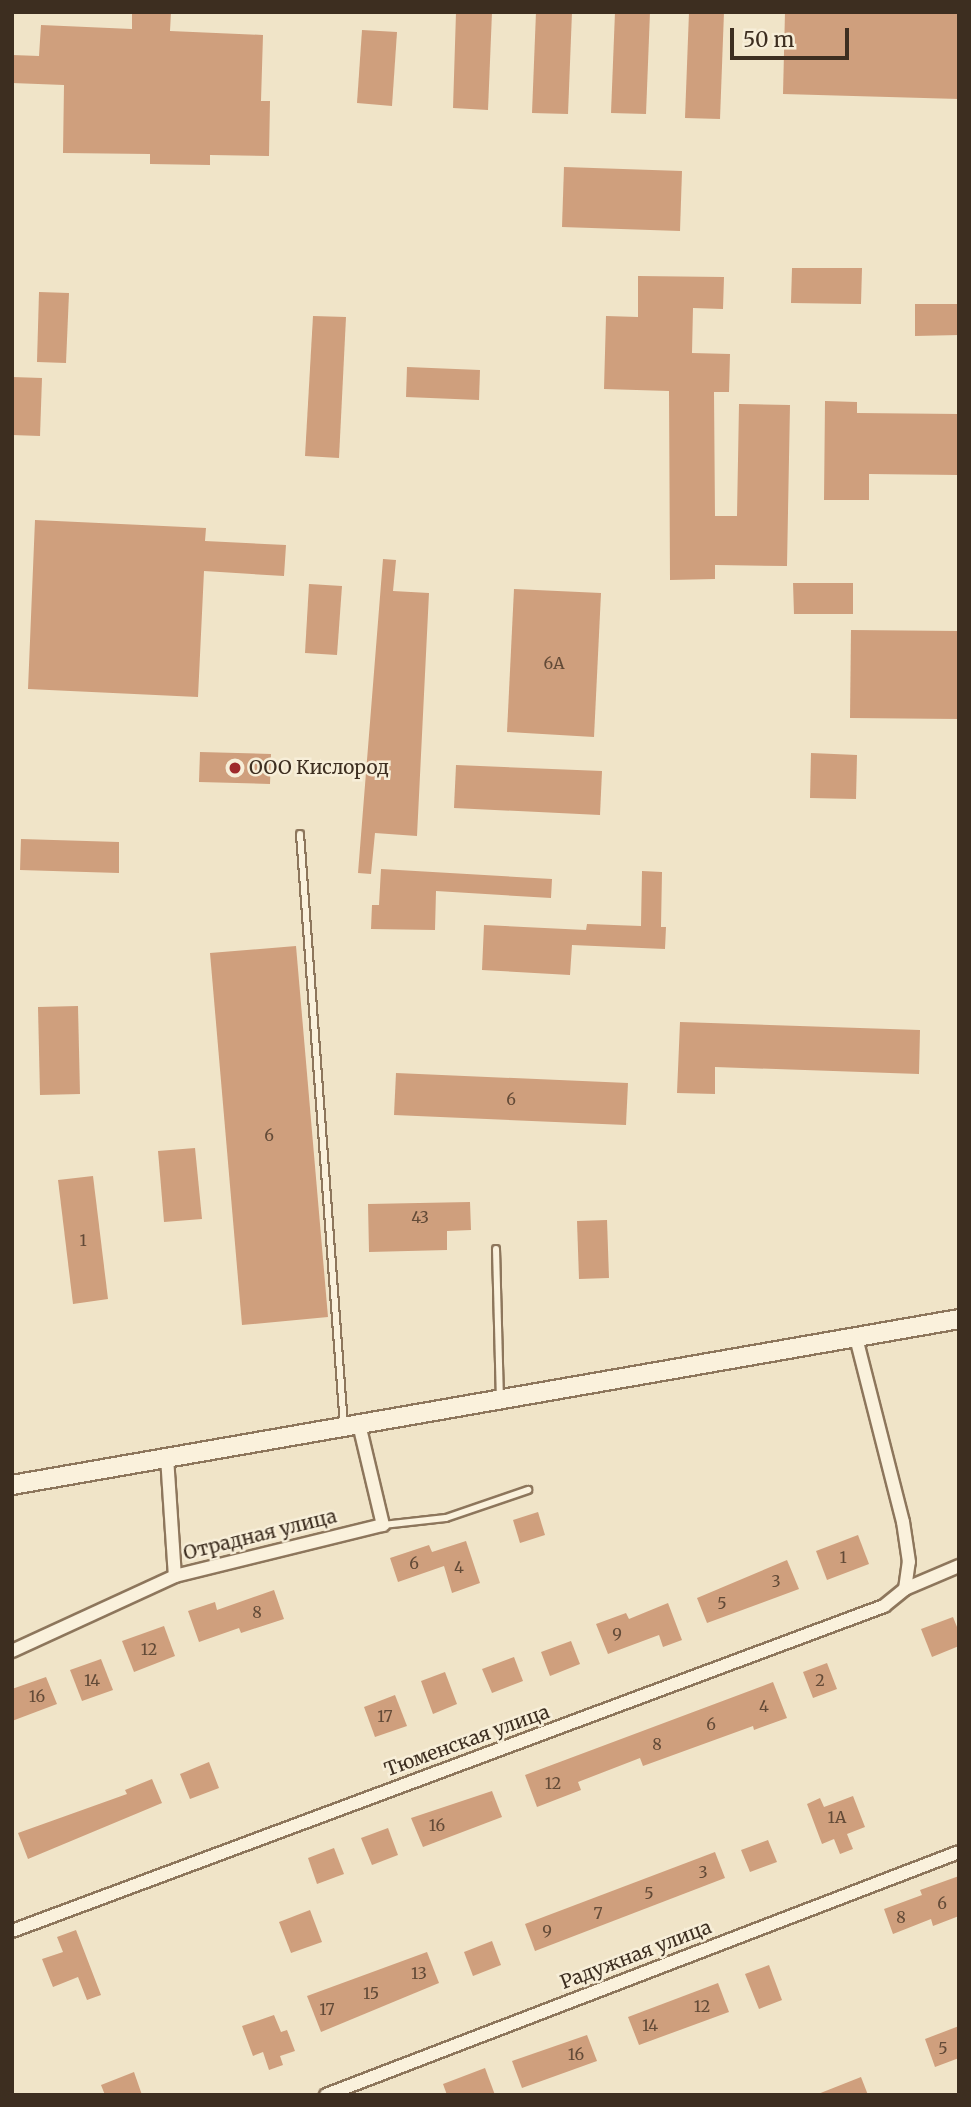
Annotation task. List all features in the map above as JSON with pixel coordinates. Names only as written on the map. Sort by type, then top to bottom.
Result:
[{"type":"main road","points":[[12,1485],[959,1319]]},
{"type":"street","points":[[856,1337],[903,1522],[909,1562],[905,1589]]},
{"type":"street","points":[[352,1425],[383,1525]]},
{"type":"street","points":[[167,1457],[175,1576]]},
{"type":"street","name":"Отрадная улица","points":[[12,1651],[175,1576],[383,1525]]},
{"type":"street","name":"Тюменская улица","points":[[12,1931],[884,1606],[905,1589],[959,1566]]},
{"type":"street","name":"Радужная улица","points":[[326,2095],[959,1852]]},
{"type":"lane","points":[[300,834],[352,1425]]},
{"type":"lane","points":[[496,1249],[500,1399]]},
{"type":"lane","name":"Отрадная улица","points":[[383,1525],[446,1518],[528,1490]]},
{"type":"building","points":[[132,12],[171,12],[170,31],[263,35],[261,101],[270,101],[269,156],[210,155],[210,165],[150,164],[150,154],[63,153],[64,85],[12,83],[12,55],[39,56],[41,25],[132,29]]},
{"type":"building","points":[[456,12],[492,12],[488,110],[453,108]]},
{"type":"building","points":[[536,12],[572,12],[568,114],[532,113]]},
{"type":"building","points":[[615,12],[650,12],[646,114],[611,113]]},
{"type":"building","points":[[689,12],[724,12],[720,119],[685,118]]},
{"type":"building","points":[[785,12],[959,12],[959,99],[783,94]]},
{"type":"building","points":[[362,30],[397,32],[392,106],[357,103]]},
{"type":"building","points":[[564,167],[682,171],[680,231],[562,227]]},
{"type":"building","points":[[792,268],[862,268],[861,304],[791,303]]},
{"type":"building","points":[[638,276],[724,277],[723,309],[693,308],[692,353],[730,354],[729,392],[714,392],[715,516],[737,516],[739,404],[790,405],[787,566],[715,565],[715,579],[670,580],[669,391],[604,389],[606,316],[638,317]]},
{"type":"building","points":[[39,292],[69,293],[66,363],[37,362]]},
{"type":"building","points":[[915,304],[959,304],[959,335],[915,336]]},
{"type":"building","points":[[313,316],[346,317],[339,458],[305,456]]},
{"type":"building","points":[[407,367],[480,370],[479,400],[406,397]]},
{"type":"building","points":[[12,377],[42,378],[40,436],[12,435]]},
{"type":"building","points":[[825,401],[857,402],[857,413],[959,414],[959,475],[869,474],[869,500],[824,500]]},
{"type":"building","points":[[35,520],[206,528],[205,541],[286,545],[284,576],[204,571],[198,697],[28,689]]},
{"type":"building","points":[[383,559],[396,560],[393,591],[429,593],[417,836],[375,833],[371,874],[358,873]]},
{"type":"building","points":[[793,583],[853,583],[853,614],[794,614]]},
{"type":"building","points":[[309,584],[342,586],[337,655],[305,653]]},
{"type":"building","points":[[514,589],[601,593],[594,737],[507,732]]},
{"type":"building","points":[[851,630],[959,631],[959,719],[850,718]]},
{"type":"building","name":"ООО Кислород","points":[[200,752],[271,754],[270,784],[199,782]]},
{"type":"building","points":[[811,753],[857,755],[856,799],[810,798]]},
{"type":"building","points":[[456,765],[602,771],[600,815],[454,808]]},
{"type":"building","points":[[21,839],[119,842],[119,873],[20,870]]},
{"type":"building","points":[[381,869],[552,879],[551,898],[436,891],[435,930],[371,929],[372,905],[379,905]]},
{"type":"building","points":[[642,871],[662,872],[661,927],[666,927],[665,949],[572,945],[570,975],[482,970],[484,925],[586,930],[587,924],[641,926]]},
{"type":"building","points":[[296,946],[328,1317],[242,1325],[210,953]]},
{"type":"building","points":[[78,1006],[80,1094],[40,1095],[38,1007]]},
{"type":"building","points":[[680,1022],[920,1030],[919,1074],[715,1067],[715,1094],[677,1093]]},
{"type":"building","points":[[396,1073],[628,1083],[626,1125],[394,1115]]},
{"type":"building","points":[[195,1148],[202,1219],[164,1222],[158,1151]]},
{"type":"building","points":[[93,1176],[108,1299],[73,1304],[58,1180]]},
{"type":"building","points":[[470,1202],[471,1230],[447,1231],[447,1250],[369,1252],[368,1204]]},
{"type":"building","points":[[607,1220],[609,1278],[579,1279],[577,1221]]},
{"type":"building","points":[[538,1512],[545,1535],[520,1543],[513,1520]]},
{"type":"building","points":[[858,1535],[869,1564],[827,1580],[816,1551]]},
{"type":"building","points":[[466,1541],[480,1583],[452,1593],[444,1566],[398,1582],[390,1558],[429,1545],[432,1552]]},
{"type":"building","points":[[787,1560],[799,1589],[707,1623],[697,1598]]},
{"type":"building","points":[[274,1590],[284,1619],[241,1633],[239,1628],[199,1642],[188,1611],[215,1602],[217,1610]]},
{"type":"building","points":[[668,1603],[682,1640],[663,1647],[659,1635],[608,1654],[596,1624],[626,1613],[629,1619]]},
{"type":"building","points":[[953,1617],[959,1632],[959,1646],[932,1657],[921,1629]]},
{"type":"building","points":[[164,1626],[175,1656],[134,1672],[122,1641]]},
{"type":"building","points":[[571,1641],[580,1664],[550,1676],[541,1652]]},
{"type":"building","points":[[514,1657],[523,1681],[492,1693],[482,1669]]},
{"type":"building","points":[[101,1659],[113,1690],[82,1701],[70,1670]]},
{"type":"building","points":[[827,1663],[837,1689],[813,1698],[803,1672]]},
{"type":"building","points":[[445,1672],[457,1704],[433,1714],[421,1681]]},
{"type":"building","points":[[46,1677],[57,1704],[12,1721],[12,1689]]},
{"type":"building","points":[[773,1682],[787,1718],[754,1730],[753,1726],[643,1766],[640,1758],[578,1782],[581,1790],[537,1807],[525,1775]]},
{"type":"building","points":[[395,1695],[407,1726],[375,1737],[364,1707]]},
{"type":"building","points":[[209,1762],[219,1788],[190,1799],[180,1774]]},
{"type":"building","points":[[152,1779],[162,1803],[28,1859],[18,1833],[127,1794],[125,1790]]},
{"type":"building","points":[[492,1791],[502,1817],[423,1847],[411,1818]]},
{"type":"building","points":[[853,1796],[865,1827],[847,1834],[853,1849],[840,1854],[834,1839],[822,1844],[807,1804],[820,1798],[824,1807]]},
{"type":"building","points":[[388,1828],[398,1855],[372,1865],[361,1838]]},
{"type":"building","points":[[768,1840],[777,1862],[750,1872],[741,1850]]},
{"type":"building","points":[[334,1848],[344,1874],[317,1884],[308,1858]]},
{"type":"building","points":[[715,1852],[725,1878],[535,1951],[525,1924]]},
{"type":"building","points":[[959,1876],[959,1916],[933,1926],[931,1919],[893,1934],[884,1909],[922,1895],[920,1890]]},
{"type":"building","points":[[310,1910],[322,1942],[291,1953],[279,1922]]},
{"type":"building","points":[[76,1930],[101,1995],[87,2000],[78,1977],[53,1987],[42,1959],[63,1952],[57,1937]]},
{"type":"building","points":[[492,1941],[501,1965],[473,1976],[464,1952]]},
{"type":"building","points":[[427,1952],[439,1983],[321,2032],[307,1996]]},
{"type":"building","points":[[769,1965],[782,2000],[759,2009],[745,1974]]},
{"type":"building","points":[[718,1983],[729,2012],[639,2045],[628,2017]]},
{"type":"building","points":[[274,2015],[281,2032],[287,2030],[295,2051],[280,2056],[283,2065],[269,2070],[263,2052],[253,2056],[242,2026]]},
{"type":"building","points":[[959,2026],[959,2058],[935,2067],[925,2039]]},
{"type":"building","points":[[587,2035],[597,2061],[522,2088],[512,2061]]},
{"type":"building","points":[[485,2068],[495,2095],[447,2095],[443,2084]]},
{"type":"building","points":[[134,2072],[142,2095],[105,2095],[101,2085]]},
{"type":"building","points":[[861,2077],[868,2095],[818,2095],[818,2094]]},
{"type":"place","name":"ООО Кислород","points":[[235,768]]}]
